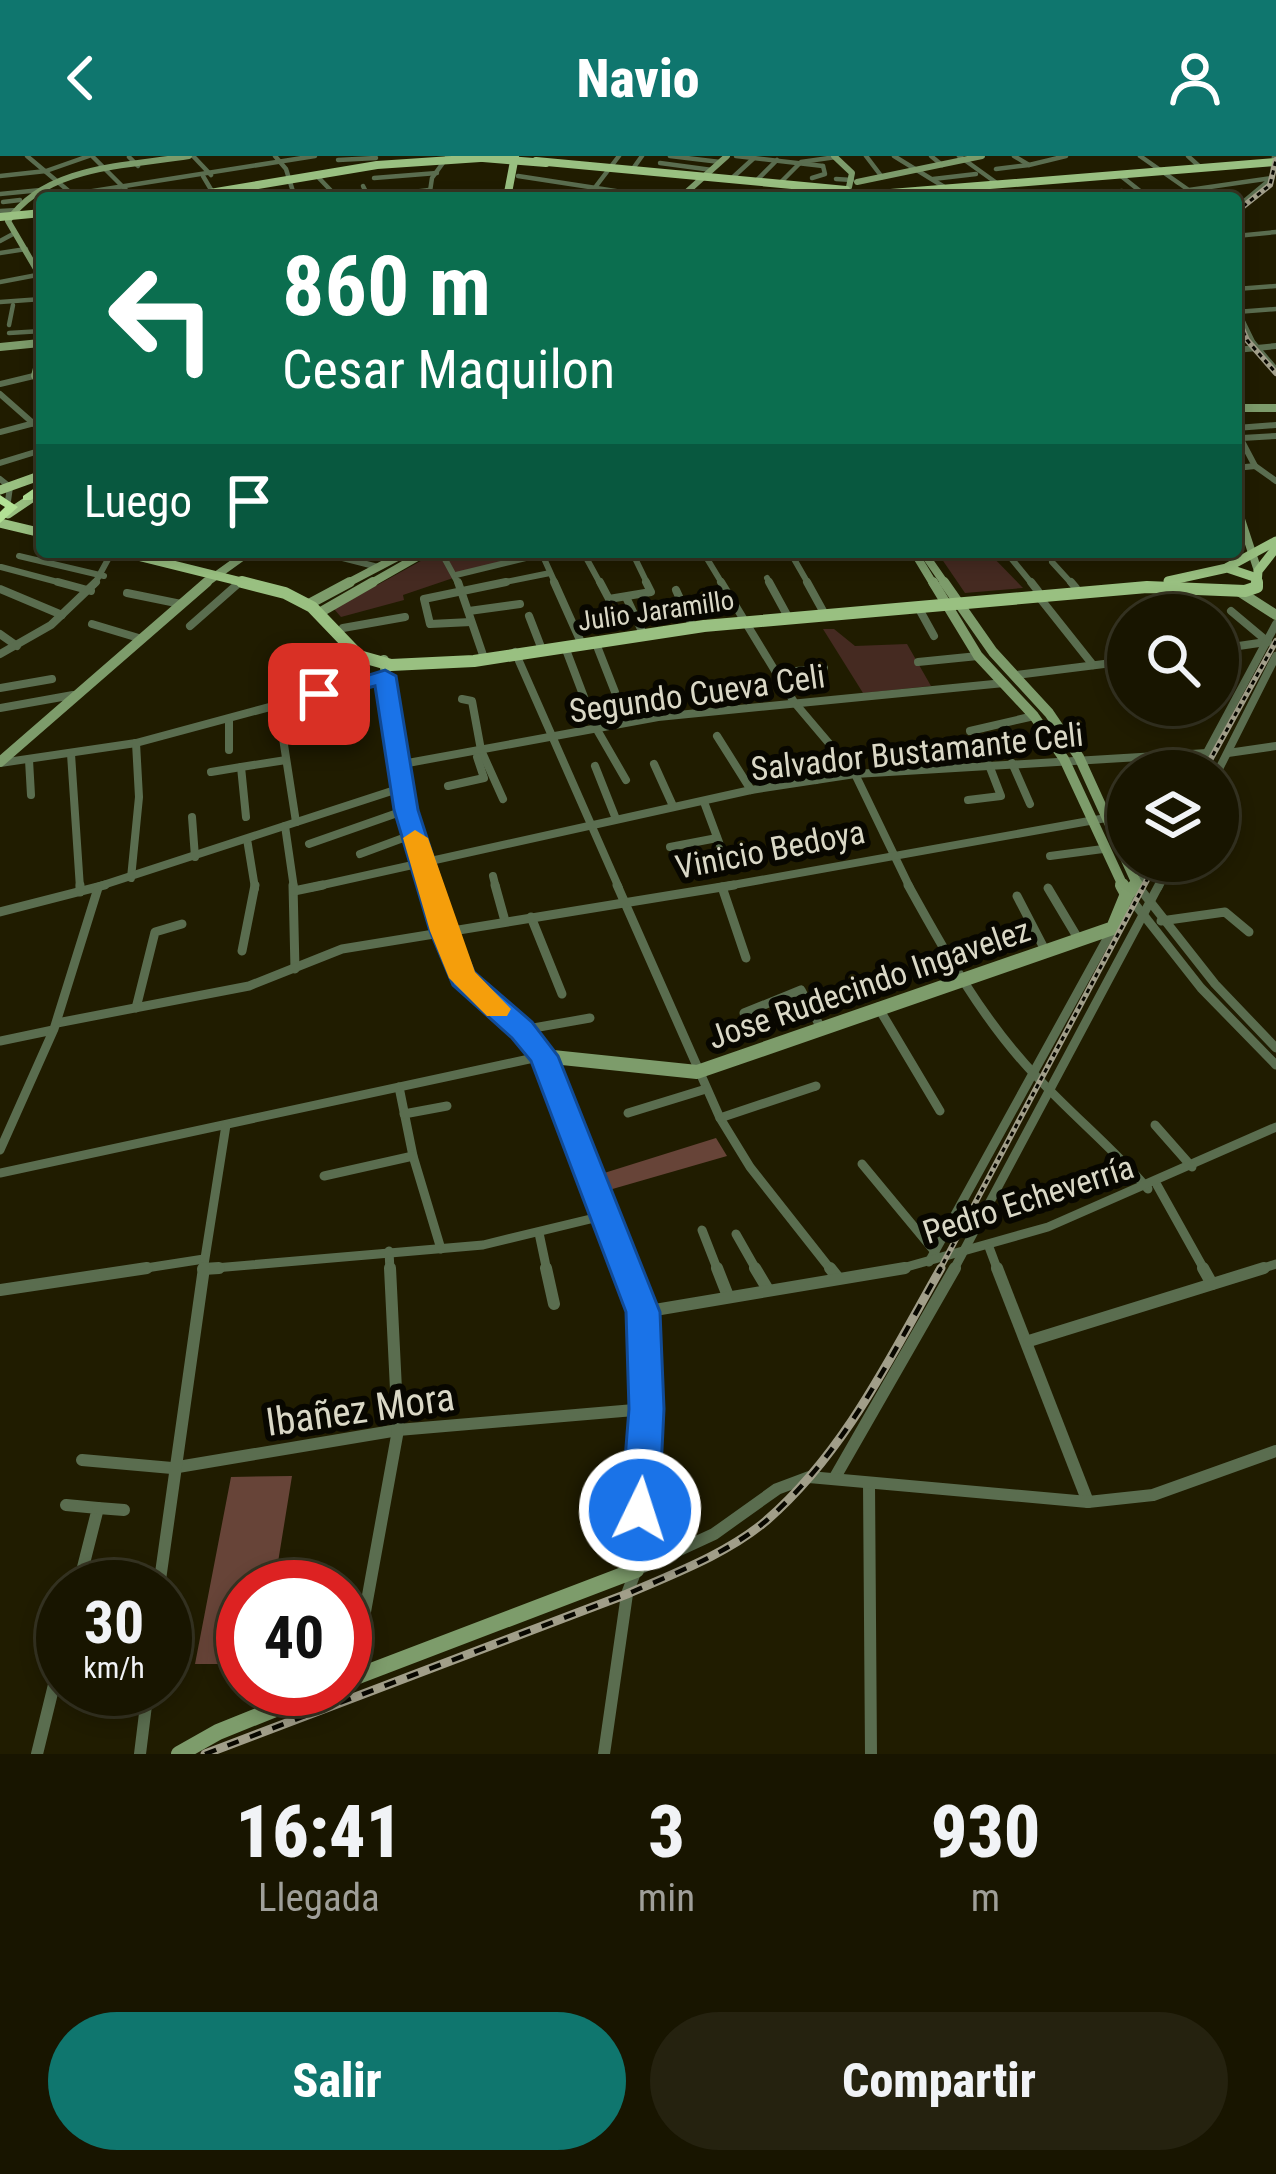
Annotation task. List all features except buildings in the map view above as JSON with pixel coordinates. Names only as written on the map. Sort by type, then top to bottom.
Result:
[{"type":"highway","points":[[28,499],[36,493]]},
{"type":"main road","points":[[460,157],[850,192]]},
{"type":"main road","points":[[230,192],[376,165],[460,157],[850,192],[949,192],[1275,160]]},
{"type":"main road","points":[[446,158],[514,161]]},
{"type":"main road","points":[[511,192],[514,161]]},
{"type":"main road","points":[[949,192],[1241,163],[1274,177]]},
{"type":"main road","points":[[290,180],[376,165]]},
{"type":"main road","points":[[3,503],[36,479]]},
{"type":"main road","points":[[3,503],[36,490]]},
{"type":"main road","points":[[3,503],[36,527]]},
{"type":"main road","points":[[1233,589],[1216,581],[1221,570],[1276,544]]},
{"type":"main road","points":[[1258,577],[1276,544]]},
{"type":"main road","points":[[147,558],[218,572],[318,607],[368,658]]},
{"type":"main road","points":[[166,558],[318,607],[368,658]]},
{"type":"main road","name":"Julio Jaramillo","points":[[1038,594],[1221,570],[1258,577]]},
{"type":"main road","name":"Julio Jaramillo","points":[[384,673],[823,611],[1147,587],[1233,589],[1258,577]]},
{"type":"main road","name":"Julio Jaramillo","points":[[384,673],[641,629],[953,602]]},
{"type":"main road","name":"Julio Jaramillo","points":[[368,658],[384,673]]},
{"type":"street","points":[[27,156],[70,192]]},
{"type":"street","points":[[60,156],[70,164]]},
{"type":"street","points":[[0,176],[46,171],[91,156],[130,192]]},
{"type":"street","points":[[1,198],[106,171],[193,156],[214,192]]},
{"type":"street","points":[[274,156],[281,161],[293,192]]},
{"type":"street","points":[[102,192],[315,156]]},
{"type":"street","points":[[580,165],[586,156]]},
{"type":"street","points":[[593,192],[619,156]]},
{"type":"street","points":[[632,170],[642,156]]},
{"type":"street","points":[[670,156],[778,160],[839,156],[851,164],[850,192]]},
{"type":"street","points":[[866,156],[882,177]]},
{"type":"street","points":[[894,156],[916,170]]},
{"type":"street","points":[[931,156],[949,192]]},
{"type":"street","points":[[936,171],[961,158],[982,156]]},
{"type":"street","points":[[1014,156],[1029,165]]},
{"type":"street","points":[[996,169],[1060,156]]},
{"type":"street","points":[[1140,156],[1192,192]]},
{"type":"street","points":[[1187,156],[1200,166]]},
{"type":"street","points":[[129,157],[138,166]]},
{"type":"street","points":[[430,192],[446,158]]},
{"type":"street","points":[[687,192],[728,158]]},
{"type":"street","points":[[731,179],[754,158]]},
{"type":"street","points":[[961,158],[998,184]]},
{"type":"street","points":[[162,159],[188,178]]},
{"type":"street","points":[[338,160],[376,165],[414,178],[437,172]]},
{"type":"street","points":[[756,182],[778,160]]},
{"type":"street","points":[[803,160],[823,166],[825,174],[812,178]]},
{"type":"street","points":[[778,184],[803,160]]},
{"type":"street","points":[[1242,204],[1274,177],[1275,160]]},
{"type":"street","points":[[514,161],[623,192]]},
{"type":"street","points":[[660,163],[712,170]]},
{"type":"street","points":[[1223,183],[1241,163]]},
{"type":"street","points":[[850,192],[882,177],[916,170],[976,175]]},
{"type":"street","points":[[1120,176],[1140,190]]},
{"type":"street","points":[[318,177],[334,192]]},
{"type":"street","points":[[1189,190],[1274,177]]},
{"type":"street","points":[[1242,204],[1274,177]]},
{"type":"street","points":[[836,179],[850,192]]},
{"type":"street","points":[[1072,181],[1085,192]]},
{"type":"street","points":[[363,186],[366,192]]},
{"type":"street","points":[[8,215],[20,200],[39,190]]},
{"type":"street","points":[[1117,192],[1122,191]]},
{"type":"street","points":[[8,215],[36,192]]},
{"type":"street","points":[[1,198],[20,200]]},
{"type":"street","points":[[8,215],[13,234],[36,259]]},
{"type":"street","points":[[8,215],[36,269]]},
{"type":"street","points":[[0,241],[13,234]]},
{"type":"street","points":[[1242,236],[1273,234]]},
{"type":"street","points":[[0,253],[24,249]]},
{"type":"street","points":[[0,282],[36,277]]},
{"type":"street","points":[[1242,289],[1276,286]]},
{"type":"street","points":[[0,305],[36,300]]},
{"type":"street","points":[[0,305],[36,301]]},
{"type":"street","points":[[13,305],[9,329],[36,331]]},
{"type":"street","points":[[1242,312],[1276,309]]},
{"type":"street","points":[[1242,325],[1276,374]]},
{"type":"street","points":[[0,345],[36,344]]},
{"type":"street","points":[[1242,349],[1276,346]]},
{"type":"street","points":[[0,384],[36,378]]},
{"type":"street","points":[[1,396],[36,422]]},
{"type":"street","points":[[0,412],[17,410]]},
{"type":"street","points":[[1242,410],[1276,410]]},
{"type":"street","points":[[0,432],[36,423]]},
{"type":"street","points":[[1242,428],[1276,425]]},
{"type":"street","points":[[1276,436],[1243,438],[1255,466],[1276,481]]},
{"type":"street","points":[[0,463],[36,452]]},
{"type":"street","points":[[1242,467],[1255,466]]},
{"type":"street","points":[[1242,530],[1248,555]]},
{"type":"street","points":[[1209,750],[1268,642],[1276,616],[1242,540]]},
{"type":"street","points":[[19,556],[104,576]]},
{"type":"street","points":[[0,654],[92,591],[114,558]]},
{"type":"street","points":[[2,758],[240,558]]},
{"type":"street","points":[[343,558],[378,567]]},
{"type":"street","points":[[318,607],[395,558]]},
{"type":"street","points":[[318,607],[415,558]]},
{"type":"street","points":[[445,558],[457,575],[484,655]]},
{"type":"street","points":[[457,575],[520,558]]},
{"type":"street","points":[[541,558],[580,640]]},
{"type":"street","points":[[587,558],[607,599],[650,594],[635,558]]},
{"type":"street","points":[[703,558],[794,702],[855,775],[891,854],[961,980],[1035,1076],[1153,1187],[1212,1284]]},
{"type":"street","points":[[793,558],[823,611]]},
{"type":"street","points":[[919,558],[993,652],[1064,758],[1102,849],[1201,988],[1276,1065]]},
{"type":"street","points":[[927,558],[978,656],[1010,679],[1079,757],[1132,889]]},
{"type":"street","points":[[1011,558],[1093,665]]},
{"type":"street","points":[[1052,562],[1076,588]]},
{"type":"street","points":[[1,567],[92,591]]},
{"type":"street","points":[[471,622],[436,625],[427,620],[425,598],[550,573]]},
{"type":"street","points":[[767,578],[787,615]]},
{"type":"street","points":[[190,626],[242,580]]},
{"type":"street","points":[[0,589],[62,614]]},
{"type":"street","points":[[1233,589],[1276,616]]},
{"type":"street","points":[[676,590],[691,623]]},
{"type":"street","points":[[127,593],[181,604]]},
{"type":"street","points":[[626,597],[641,629]]},
{"type":"street","points":[[469,611],[520,604]]},
{"type":"street","points":[[918,608],[934,636]]},
{"type":"street","points":[[529,616],[541,646]]},
{"type":"street","points":[[343,628],[405,617]]},
{"type":"street","points":[[1239,618],[1268,642]]},
{"type":"street","points":[[92,624],[142,639]]},
{"type":"street","points":[[0,634],[16,646]]},
{"type":"street","points":[[595,641],[615,692]]},
{"type":"street","points":[[1239,646],[1268,642]]},
{"type":"street","points":[[565,647],[590,713]]},
{"type":"street","points":[[516,653],[720,1118],[750,1167],[838,1278]]},
{"type":"street","points":[[918,662],[978,656]]},
{"type":"street","points":[[1229,750],[1276,656]]},
{"type":"street","name":"Segundo Cueva Celi","points":[[397,765],[596,728],[1107,663]]},
{"type":"street","points":[[778,674],[824,668]]},
{"type":"street","points":[[2,758],[29,760],[136,742],[384,673],[406,810],[443,931],[463,978],[522,1030],[543,1056],[643,1312],[646,1409],[636,1570],[627,1594],[604,1754]]},
{"type":"street","points":[[0,688],[52,680]]},
{"type":"street","points":[[0,708],[73,695]]},
{"type":"street","points":[[448,786],[484,778],[472,701],[462,699]]},
{"type":"street","points":[[278,706],[291,824],[295,969]]},
{"type":"street","points":[[970,731],[1034,716]]},
{"type":"street","points":[[229,719],[229,750]]},
{"type":"street","points":[[596,728],[626,780]]},
{"type":"street","points":[[717,736],[751,790]]},
{"type":"street","points":[[131,878],[139,797],[136,742]]},
{"type":"street","points":[[1239,751],[1276,746]]},
{"type":"street","points":[[478,751],[503,799]]},
{"type":"street","points":[[70,754],[80,892]]},
{"type":"street","name":"Salvador Bustamante Celi","points":[[294,891],[751,790],[855,775],[1107,756]]},
{"type":"street","points":[[802,757],[816,780]]},
{"type":"street","points":[[29,760],[32,795]]},
{"type":"street","points":[[212,772],[286,760]]},
{"type":"street","points":[[1012,763],[1030,804]]},
{"type":"street","points":[[654,764],[673,806]]},
{"type":"street","points":[[968,800],[1001,796],[989,765]]},
{"type":"street","points":[[596,766],[616,819]]},
{"type":"street","points":[[242,767],[246,817]]},
{"type":"street","points":[[0,912],[131,878],[401,788]]},
{"type":"street","points":[[704,802],[723,853]]},
{"type":"street","points":[[309,844],[406,810]]},
{"type":"street","points":[[192,818],[195,857]]},
{"type":"street","name":"Vinicio Bedoya","points":[[0,1040],[249,986],[342,949],[1106,818]]},
{"type":"street","points":[[360,854],[414,834]]},
{"type":"street","points":[[242,951],[253,924],[254,859],[247,838]]},
{"type":"street","points":[[670,847],[717,838]]},
{"type":"street","points":[[1050,856],[1102,849]]},
{"type":"street","points":[[493,876],[506,921]]},
{"type":"street","points":[[862,1163],[932,1257],[1035,1076],[1136,882]]},
{"type":"street","points":[[834,1479],[963,1254],[1161,882]]},
{"type":"street","points":[[722,887],[746,958]]},
{"type":"street","points":[[0,1150],[56,1026],[98,888]]},
{"type":"street","points":[[1048,888],[1079,940]]},
{"type":"street","points":[[1017,896],[1045,950]]},
{"type":"street","points":[[1146,909],[1276,1048]]},
{"type":"street","points":[[1161,921],[1226,912],[1250,932]]},
{"type":"street","points":[[531,917],[562,994]]},
{"type":"street","points":[[136,1009],[154,932],[182,924]]},
{"type":"street","name":"Jose Rudecindo Ingavelez","points":[[0,1173],[543,1056],[698,1072],[1113,928]]},
{"type":"street","points":[[744,1013],[801,990],[821,1028]]},
{"type":"street","points":[[878,1007],[940,1111]]},
{"type":"street","points":[[522,1030],[590,1018]]},
{"type":"street","points":[[720,1118],[816,1086]]},
{"type":"street","points":[[398,1087],[441,1250]]},
{"type":"street","points":[[628,1112],[706,1089]]},
{"type":"street","points":[[404,1114],[447,1106]]},
{"type":"street","points":[[162,1560],[226,1125]]},
{"type":"street","points":[[1155,1125],[1192,1167]]},
{"type":"street","name":"Pedro Echeverría","points":[[643,1312],[989,1247],[1153,1187],[1276,1127]]},
{"type":"street","points":[[324,1176],[413,1156]]},
{"type":"street","points":[[0,1290],[204,1264],[441,1250],[608,1215]]},
{"type":"street","points":[[702,1230],[728,1296]]},
{"type":"street","points":[[539,1233],[554,1304]]},
{"type":"street","points":[[736,1234],[767,1288]]},
{"type":"street","points":[[989,1247],[1088,1502]]},
{"type":"street","points":[[372,1562],[398,1430],[389,1251]]},
{"type":"street","points":[[1029,1341],[1276,1264]]},
{"type":"street","name":"Ibañez Mora","points":[[82,1460],[172,1468],[398,1430],[646,1409]]},
{"type":"street","points":[[372,1670],[636,1570],[714,1534],[777,1489],[809,1477],[1088,1502],[1153,1496],[1276,1450]]},
{"type":"street","points":[[869,1484],[871,1754]]},
{"type":"street","points":[[66,1505],[124,1510]]},
{"type":"street","points":[[85,1560],[98,1508]]},
{"type":"street","points":[[37,1754],[46,1716]]},
{"type":"street","points":[[140,1754],[145,1716]]},
{"type":"street","points":[[179,1754],[258,1716]]},
{"type":"shaded area","points":[[426,558],[512,558],[403,595],[404,600],[341,617],[334,609]]},
{"type":"shaded area","points":[[941,558],[994,558],[1023,588],[965,593]]},
{"type":"shaded area","points":[[823,629],[834,629],[855,646],[907,644],[931,686],[863,693]]},
{"type":"shaded area","points":[[716,1138],[727,1156],[609,1190],[601,1174]]},
{"type":"shaded area","points":[[292,1476],[278,1560],[216,1560],[216,1664],[195,1664],[231,1477]]},
{"type":"railway","points":[[1242,207],[1270,185],[1276,160]]},
{"type":"railway","points":[[1242,329],[1276,373]]},
{"type":"railway","points":[[1216,750],[1276,641]]},
{"type":"railway","points":[[939,1271],[1146,882]]},
{"type":"railway","points":[[205,1754],[627,1594],[736,1543],[795,1493],[843,1434],[941,1268]]},
{"type":"slow traffic","points":[[415,838],[443,931],[463,978],[497,1009]]},
{"type":"route","points":[[319,694],[385,676],[406,810],[443,931],[463,978],[522,1030],[543,1056],[594,1179],[643,1312],[646,1409],[640,1510]]}]
